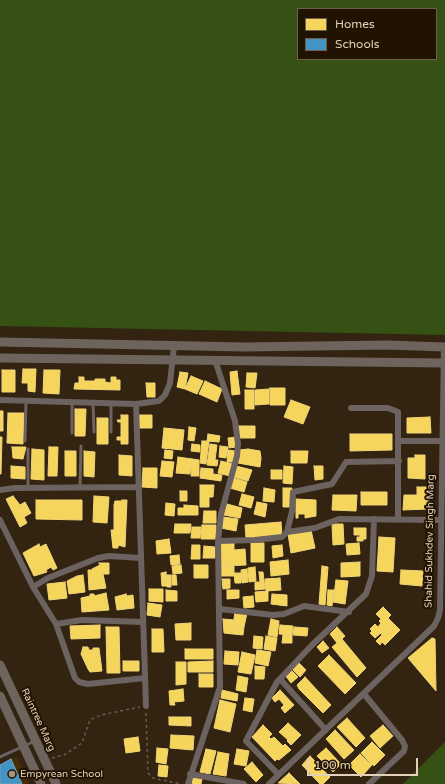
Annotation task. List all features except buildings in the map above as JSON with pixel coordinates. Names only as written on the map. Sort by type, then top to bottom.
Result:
[{"type":"main road","points":[[0,342],[240,347],[444,346]]},
{"type":"main road","points":[[312,362],[313,346]]},
{"type":"main road","points":[[433,363],[434,346]]},
{"type":"main road","points":[[236,360],[240,347]]},
{"type":"main road","points":[[0,358],[444,363]]},
{"type":"main road","name":"Raintree Marg","points":[[0,665],[56,784]]},
{"type":"main road","points":[[0,696],[41,784]]},
{"type":"street","points":[[0,400],[136,404],[159,401],[165,395],[170,383],[174,346]]},
{"type":"street","name":"Shahid Sukhdev Singh Marg","points":[[269,784],[442,619],[440,610],[444,346]]},
{"type":"street","points":[[188,784],[190,774],[220,687],[218,541],[221,514],[234,469],[238,444],[230,404],[215,360]]},
{"type":"street","points":[[136,404],[146,706]]},
{"type":"street","points":[[351,408],[388,408],[398,412],[398,520]]},
{"type":"street","points":[[399,441],[442,441]]},
{"type":"street","points":[[218,541],[275,539],[282,537],[287,532],[292,511],[293,492],[332,484],[346,462],[399,461]]},
{"type":"street","points":[[0,490],[28,488],[138,487]]},
{"type":"street","points":[[287,532],[315,528],[339,519],[441,520]]},
{"type":"street","points":[[278,774],[246,741],[280,679],[312,645],[349,612],[366,594],[371,582],[374,519]]},
{"type":"street","points":[[0,520],[33,587],[56,624],[75,678],[79,682],[88,684],[145,678]]},
{"type":"street","points":[[33,587],[48,578],[98,558],[109,556],[141,558]]},
{"type":"street","points":[[220,609],[273,615],[284,614],[304,606],[349,612]]},
{"type":"street","points":[[56,624],[82,620],[143,622]]},
{"type":"street","points":[[280,679],[326,730]]},
{"type":"street","points":[[364,694],[402,740],[405,746],[404,751],[369,784]]},
{"type":"street","points":[[190,774],[244,784]]},
{"type":"lane","points":[[25,441],[26,401]]},
{"type":"lane","points":[[72,402],[72,433]]},
{"type":"lane","points":[[93,403],[94,432]]},
{"type":"lane","points":[[111,403],[111,432]]},
{"type":"lane","points":[[80,487],[81,446]]},
{"type":"lane","points":[[28,449],[28,488]]},
{"type":"lane","points":[[0,757],[35,740]]},
{"type":"path","points":[[45,760],[64,755],[76,749],[82,743],[90,720],[101,715],[146,706],[148,773],[154,778],[183,784]]},
{"type":"shaded area","name":"Empyrean School","points":[[17,757],[29,784],[0,784],[0,765]]},
{"type":"green space","points":[[0,0],[445,0],[445,335],[0,326]]},
{"type":"green space","points":[[445,742],[445,784],[403,784]]},
{"type":"place","name":"Empyrean School","points":[[12,774]]}]
